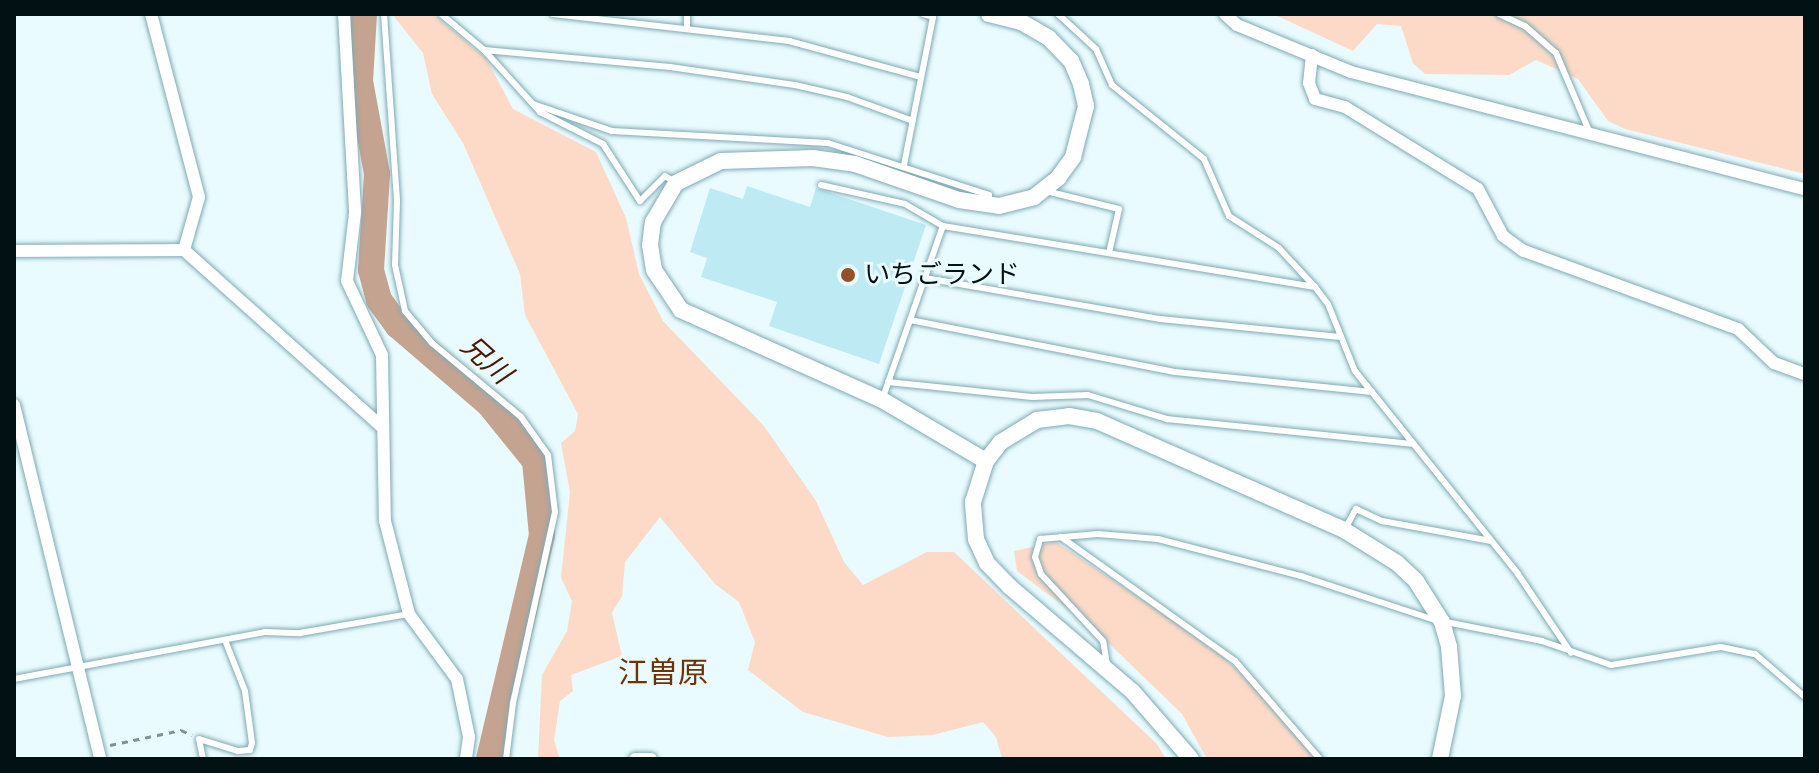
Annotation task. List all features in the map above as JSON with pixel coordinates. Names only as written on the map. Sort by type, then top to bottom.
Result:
[{"type":"street","points":[[151,14],[199,197],[184,250]]},
{"type":"street","points":[[344,14],[355,213],[347,281],[382,355],[385,521],[409,614],[457,679],[469,737],[467,759]]},
{"type":"street","points":[[986,461],[882,400],[681,310],[654,270],[650,245],[653,222],[676,183],[721,161],[813,158],[855,164],[959,200],[989,205],[1022,200],[1043,190],[1073,157],[1082,134],[1086,106],[1081,84],[1071,61],[1049,38],[1021,22],[989,14]]},
{"type":"street","points":[[1225,14],[1237,25],[1351,72],[1805,189]]},
{"type":"street","points":[[1312,55],[1309,83],[1315,99],[1345,107],[1478,189],[1503,236],[1524,251],[1738,329],[1774,363],[1805,374]]},
{"type":"street","points":[[14,251],[184,250],[382,427]]},
{"type":"street","points":[[14,405],[98,753]]},
{"type":"street","points":[[1191,759],[1177,737],[1108,670],[987,563],[972,521],[975,484],[986,461],[1001,442],[1037,420],[1069,416],[1097,421],[1344,530],[1397,563],[1416,581],[1442,622],[1453,696],[1440,759]]},
{"type":"street","points":[[635,759],[651,759]]},
{"type":"lane","points":[[384,14],[397,201],[395,265],[405,311],[432,343],[521,417],[548,455],[555,512],[506,759]]},
{"type":"lane","points":[[441,14],[484,50],[533,104],[603,144],[640,201],[665,176],[676,183]]},
{"type":"lane","points":[[553,14],[789,41],[921,77]]},
{"type":"lane","points":[[687,14],[687,29]]},
{"type":"lane","points":[[904,165],[933,17],[923,14]]},
{"type":"lane","points":[[1058,14],[1096,49],[1112,85],[1204,159],[1229,216],[1279,248],[1315,287],[1355,371],[1492,541],[1573,656]]},
{"type":"lane","points":[[1499,14],[1525,26],[1556,53],[1590,133]]},
{"type":"lane","points":[[484,50],[670,67],[795,85],[847,97],[913,121]]},
{"type":"lane","points":[[533,104],[612,131],[828,143],[904,165],[989,195],[989,205]]},
{"type":"lane","points":[[821,185],[905,204],[943,226],[1315,287]]},
{"type":"lane","points":[[1043,190],[1119,209],[1109,253]]},
{"type":"lane","points":[[882,400],[943,226]]},
{"type":"lane","points":[[925,278],[1160,319],[1340,337]]},
{"type":"lane","points":[[910,320],[1175,372],[1372,392]]},
{"type":"lane","points":[[888,382],[1032,397],[1088,395],[1167,419],[1414,444]]},
{"type":"lane","points":[[1344,530],[1356,509],[1382,521],[1492,541]]},
{"type":"lane","points":[[1061,537],[1235,661],[1320,759]]},
{"type":"lane","points":[[1108,670],[1103,641],[1050,587],[1035,557],[1040,539],[1158,539],[1301,576],[1442,622],[1542,641],[1573,656],[1611,665],[1721,647],[1755,654],[1777,667],[1805,697]]},
{"type":"lane","points":[[14,679],[225,640],[409,614]]},
{"type":"lane","points":[[203,759],[199,739],[238,751],[250,750],[252,743],[245,691],[225,640]]},
{"type":"path","points":[[98,753],[181,730],[199,739]]},
{"type":"shaded area","points":[[392,14],[433,14],[486,58],[513,109],[596,152],[626,218],[639,274],[663,321],[764,426],[816,501],[844,562],[863,585],[927,552],[954,552],[1157,744],[1166,759],[1002,759],[996,737],[983,722],[933,735],[888,737],[803,712],[748,670],[755,642],[739,602],[715,584],[660,517],[625,562],[622,596],[612,613],[622,656],[571,675],[573,691],[560,701],[554,740],[560,759],[538,759],[542,675],[567,631],[572,601],[561,578],[570,492],[561,443],[575,431],[578,414],[525,315],[520,274],[463,143],[432,94],[423,53]]},
{"type":"shaded area","points":[[1273,14],[1805,14],[1805,174],[1625,129],[1608,121],[1578,79],[1536,60],[1509,75],[1425,74],[1413,63],[1401,26],[1377,24],[1353,51]]},
{"type":"shaded area","points":[[1056,542],[1213,647],[1288,719],[1315,759],[1207,759],[1182,714],[1093,628],[1017,571],[1014,551]]},
{"type":"building","name":"いちごランド","points":[[747,186],[810,207],[816,188],[926,225],[879,364],[769,326],[777,302],[701,277],[707,258],[690,252],[710,188],[743,199]]},
{"type":"waterway","name":"兄川","points":[[364,14],[360,81],[377,174],[371,270],[379,300],[398,326],[489,404],[535,461],[542,535],[489,759]]},
{"type":"place","name":"いちごランド","points":[[848,275]]},
{"type":"district","name":"江曽原","points":[[663,674]]}]
